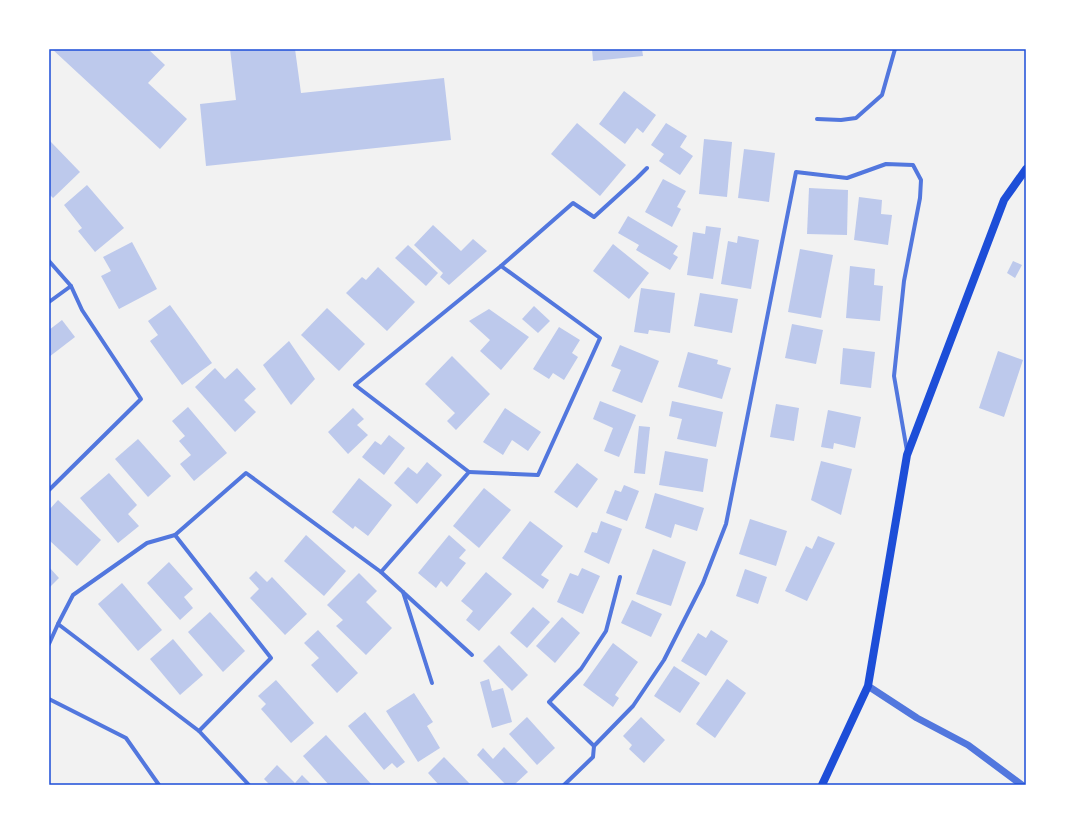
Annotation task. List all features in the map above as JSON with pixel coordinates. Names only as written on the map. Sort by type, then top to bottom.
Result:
[{"type":"main road","points":[[822,785],[868,686],[907,455],[1004,200],[1026,169]]},
{"type":"street","points":[[817,119],[841,120],[856,118],[882,95],[895,49]]},
{"type":"street","points":[[564,785],[593,757],[594,746],[633,706],[664,660],[703,583],[726,524],[796,172],[847,178],[886,164],[913,165],[921,180],[920,198],[904,281],[894,376],[907,455]]},
{"type":"street","points":[[500,266],[600,338],[538,475],[469,472],[356,385],[500,266],[573,203],[594,217],[647,168]]},
{"type":"street","points":[[49,261],[71,286],[82,310],[141,399],[49,490]]},
{"type":"street","points":[[49,302],[71,286]]},
{"type":"street","points":[[381,572],[469,472]]},
{"type":"street","points":[[49,644],[73,595],[147,543],[175,535],[246,473],[381,572],[472,655]]},
{"type":"street","points":[[175,535],[271,658],[199,731]]},
{"type":"street","points":[[594,746],[549,702],[581,669],[606,631],[620,577]]},
{"type":"street","points":[[403,592],[432,683]]},
{"type":"street","points":[[58,624],[199,731],[249,785]]},
{"type":"street","points":[[868,686],[917,718],[968,746],[1022,785]]},
{"type":"street","points":[[49,700],[126,738],[159,785]]},
{"type":"building","points":[[52,49],[148,49],[165,65],[148,83],[187,119],[160,149]]},
{"type":"building","points":[[230,49],[295,49],[301,93],[444,78],[451,140],[206,166],[200,104],[236,100]]},
{"type":"building","points":[[592,49],[642,49],[643,56],[593,61]]},
{"type":"building","points":[[624,91],[656,115],[643,133],[637,128],[625,144],[599,124]]},
{"type":"building","points":[[577,123],[626,165],[600,196],[551,154]]},
{"type":"building","points":[[666,123],[687,136],[680,147],[693,156],[680,175],[659,161],[664,154],[651,145]]},
{"type":"building","points":[[704,139],[732,142],[727,197],[699,194]]},
{"type":"building","points":[[49,140],[80,172],[53,198],[49,194]]},
{"type":"building","points":[[744,149],[775,153],[769,202],[738,198]]},
{"type":"building","points":[[663,179],[686,191],[677,207],[681,209],[672,227],[645,212]]},
{"type":"building","points":[[87,185],[124,228],[95,252],[78,231],[82,228],[64,205]]},
{"type":"building","points":[[809,188],[848,190],[847,235],[807,234]]},
{"type":"building","points":[[859,197],[882,200],[881,214],[892,215],[888,245],[854,240]]},
{"type":"building","points":[[628,216],[678,246],[673,254],[678,257],[670,270],[636,250],[639,245],[618,233]]},
{"type":"building","points":[[433,225],[461,251],[473,239],[487,251],[449,285],[440,277],[443,273],[414,245]]},
{"type":"building","points":[[706,226],[721,228],[713,279],[687,275],[693,232],[705,234]]},
{"type":"building","points":[[738,236],[759,240],[751,289],[721,284],[728,241],[737,243]]},
{"type":"building","points":[[132,242],[157,289],[119,309],[101,276],[111,271],[103,257]]},
{"type":"building","points":[[613,244],[649,273],[629,299],[593,271]]},
{"type":"building","points":[[408,245],[438,273],[426,286],[395,258]]},
{"type":"building","points":[[800,249],[833,255],[821,318],[788,312]]},
{"type":"building","points":[[1013,261],[1022,265],[1015,278],[1007,273]]},
{"type":"building","points":[[850,266],[875,269],[874,285],[883,286],[880,321],[846,318]]},
{"type":"building","points":[[378,267],[415,302],[387,331],[346,293],[362,277],[366,280]]},
{"type":"building","points":[[641,288],[675,293],[670,333],[649,330],[648,334],[634,332]]},
{"type":"building","points":[[700,293],[738,299],[732,333],[694,326]]},
{"type":"building","points":[[170,305],[212,363],[182,385],[150,341],[158,335],[148,321]]},
{"type":"building","points":[[534,306],[550,321],[538,333],[522,319]]},
{"type":"building","points":[[327,308],[365,344],[339,371],[301,335]]},
{"type":"building","points":[[489,309],[529,337],[501,370],[480,351],[490,340],[469,321]]},
{"type":"building","points":[[62,320],[75,337],[49,357],[49,330]]},
{"type":"building","points":[[792,324],[823,330],[816,364],[785,358]]},
{"type":"building","points":[[559,327],[580,340],[572,353],[578,357],[564,380],[553,373],[549,379],[533,369]]},
{"type":"building","points":[[289,341],[315,379],[291,405],[263,365]]},
{"type":"building","points":[[620,345],[659,361],[642,403],[612,391],[621,370],[611,366]]},
{"type":"building","points":[[843,348],[875,352],[871,388],[840,384]]},
{"type":"building","points":[[998,351],[1023,360],[1004,417],[979,408]]},
{"type":"building","points":[[688,352],[718,360],[717,364],[731,368],[722,399],[678,387]]},
{"type":"building","points":[[452,356],[490,394],[456,430],[447,421],[455,413],[425,384]]},
{"type":"building","points":[[215,368],[225,379],[237,368],[256,389],[244,400],[256,412],[235,432],[195,387]]},
{"type":"building","points":[[600,401],[636,415],[619,457],[604,451],[613,428],[593,419]]},
{"type":"building","points":[[672,401],[723,412],[716,447],[677,439],[682,419],[669,416]]},
{"type":"building","points":[[776,404],[799,408],[794,441],[770,437]]},
{"type":"building","points":[[188,407],[227,453],[194,481],[180,464],[191,455],[179,441],[185,436],[172,421]]},
{"type":"building","points":[[353,408],[364,419],[357,425],[368,435],[348,454],[328,432]]},
{"type":"building","points":[[505,408],[541,432],[528,451],[512,440],[503,455],[483,442]]},
{"type":"building","points":[[828,410],[861,417],[855,448],[834,443],[833,449],[821,447]]},
{"type":"building","points":[[639,426],[650,427],[645,474],[634,473]]},
{"type":"building","points":[[389,435],[405,448],[384,475],[362,457],[375,441],[381,445]]},
{"type":"building","points":[[138,439],[171,476],[148,497],[115,459]]},
{"type":"building","points":[[665,451],[708,459],[703,492],[659,485]]},
{"type":"building","points":[[821,461],[852,469],[841,515],[811,500]]},
{"type":"building","points":[[427,462],[442,475],[417,504],[394,483],[408,467],[417,474]]},
{"type":"building","points":[[577,463],[598,479],[577,508],[554,492]]},
{"type":"building","points":[[109,473],[137,505],[128,514],[139,526],[118,543],[80,498]]},
{"type":"building","points":[[359,478],[392,505],[368,536],[355,526],[353,529],[332,512]]},
{"type":"building","points":[[624,485],[639,491],[627,521],[606,513],[615,490],[621,492]]},
{"type":"building","points":[[484,488],[511,510],[479,548],[453,526]]},
{"type":"building","points":[[655,493],[704,508],[697,531],[675,524],[671,538],[645,528]]},
{"type":"building","points":[[58,500],[101,540],[77,566],[49,540],[49,510]]},
{"type":"building","points":[[750,519],[787,531],[776,566],[739,554]]},
{"type":"building","points":[[530,521],[563,546],[541,575],[549,580],[543,589],[502,558]]},
{"type":"building","points":[[601,521],[622,529],[609,564],[584,552],[592,532],[597,533]]},
{"type":"building","points":[[306,535],[346,571],[324,596],[284,561]]},
{"type":"building","points":[[449,535],[466,550],[459,558],[466,563],[447,587],[441,581],[436,588],[418,573]]},
{"type":"building","points":[[818,536],[835,543],[807,601],[785,591],[806,546],[812,549]]},
{"type":"building","points":[[653,549],[686,562],[671,606],[636,594]]},
{"type":"building","points":[[169,562],[193,589],[184,597],[193,608],[180,620],[147,583]]},
{"type":"building","points":[[49,567],[59,578],[49,588]]},
{"type":"building","points":[[582,568],[600,576],[583,614],[557,602],[570,573],[578,576]]},
{"type":"building","points":[[745,569],[767,577],[758,604],[736,596]]},
{"type":"building","points":[[256,571],[267,582],[272,577],[307,614],[285,635],[250,598],[259,589],[249,578]]},
{"type":"building","points":[[486,572],[512,594],[479,631],[466,620],[473,611],[461,601]]},
{"type":"building","points":[[359,573],[377,591],[366,602],[392,628],[366,655],[336,626],[343,620],[327,605]]},
{"type":"building","points":[[122,583],[162,630],[138,651],[98,604]]},
{"type":"building","points":[[632,600],[662,614],[651,637],[621,623]]},
{"type":"building","points":[[533,607],[550,622],[527,648],[510,633]]},
{"type":"building","points":[[210,612],[245,651],[223,672],[188,632]]},
{"type":"building","points":[[562,617],[580,633],[555,663],[536,646]]},
{"type":"building","points":[[318,630],[358,673],[337,693],[311,665],[319,658],[304,643]]},
{"type":"building","points":[[711,630],[728,641],[706,676],[681,661],[698,633],[706,638]]},
{"type":"building","points":[[173,639],[203,675],[180,695],[150,659]]},
{"type":"building","points":[[613,643],[638,662],[615,695],[619,698],[613,707],[583,685]]},
{"type":"building","points":[[499,645],[528,675],[512,691],[483,661]]},
{"type":"building","points":[[674,666],[700,683],[680,713],[654,696]]},
{"type":"building","points":[[489,679],[492,691],[503,688],[512,722],[492,728],[480,682]]},
{"type":"building","points":[[727,679],[746,693],[715,738],[696,724]]},
{"type":"building","points":[[276,680],[314,723],[291,743],[261,709],[266,704],[258,696]]},
{"type":"building","points":[[414,693],[433,722],[427,726],[440,748],[418,762],[386,711]]},
{"type":"building","points":[[365,712],[405,762],[397,768],[392,763],[384,770],[348,726]]},
{"type":"building","points":[[527,717],[555,748],[537,765],[509,734]]},
{"type":"building","points":[[641,717],[665,740],[644,763],[629,749],[632,745],[623,736]]},
{"type":"building","points":[[326,735],[372,785],[329,785],[303,756]]},
{"type":"building","points":[[504,747],[528,772],[514,785],[506,785],[477,755],[483,748],[493,759]]},
{"type":"building","points":[[444,757],[470,784],[469,785],[439,785],[428,773]]},
{"type":"building","points":[[277,765],[295,783],[302,775],[312,785],[270,785],[264,779]]}]
